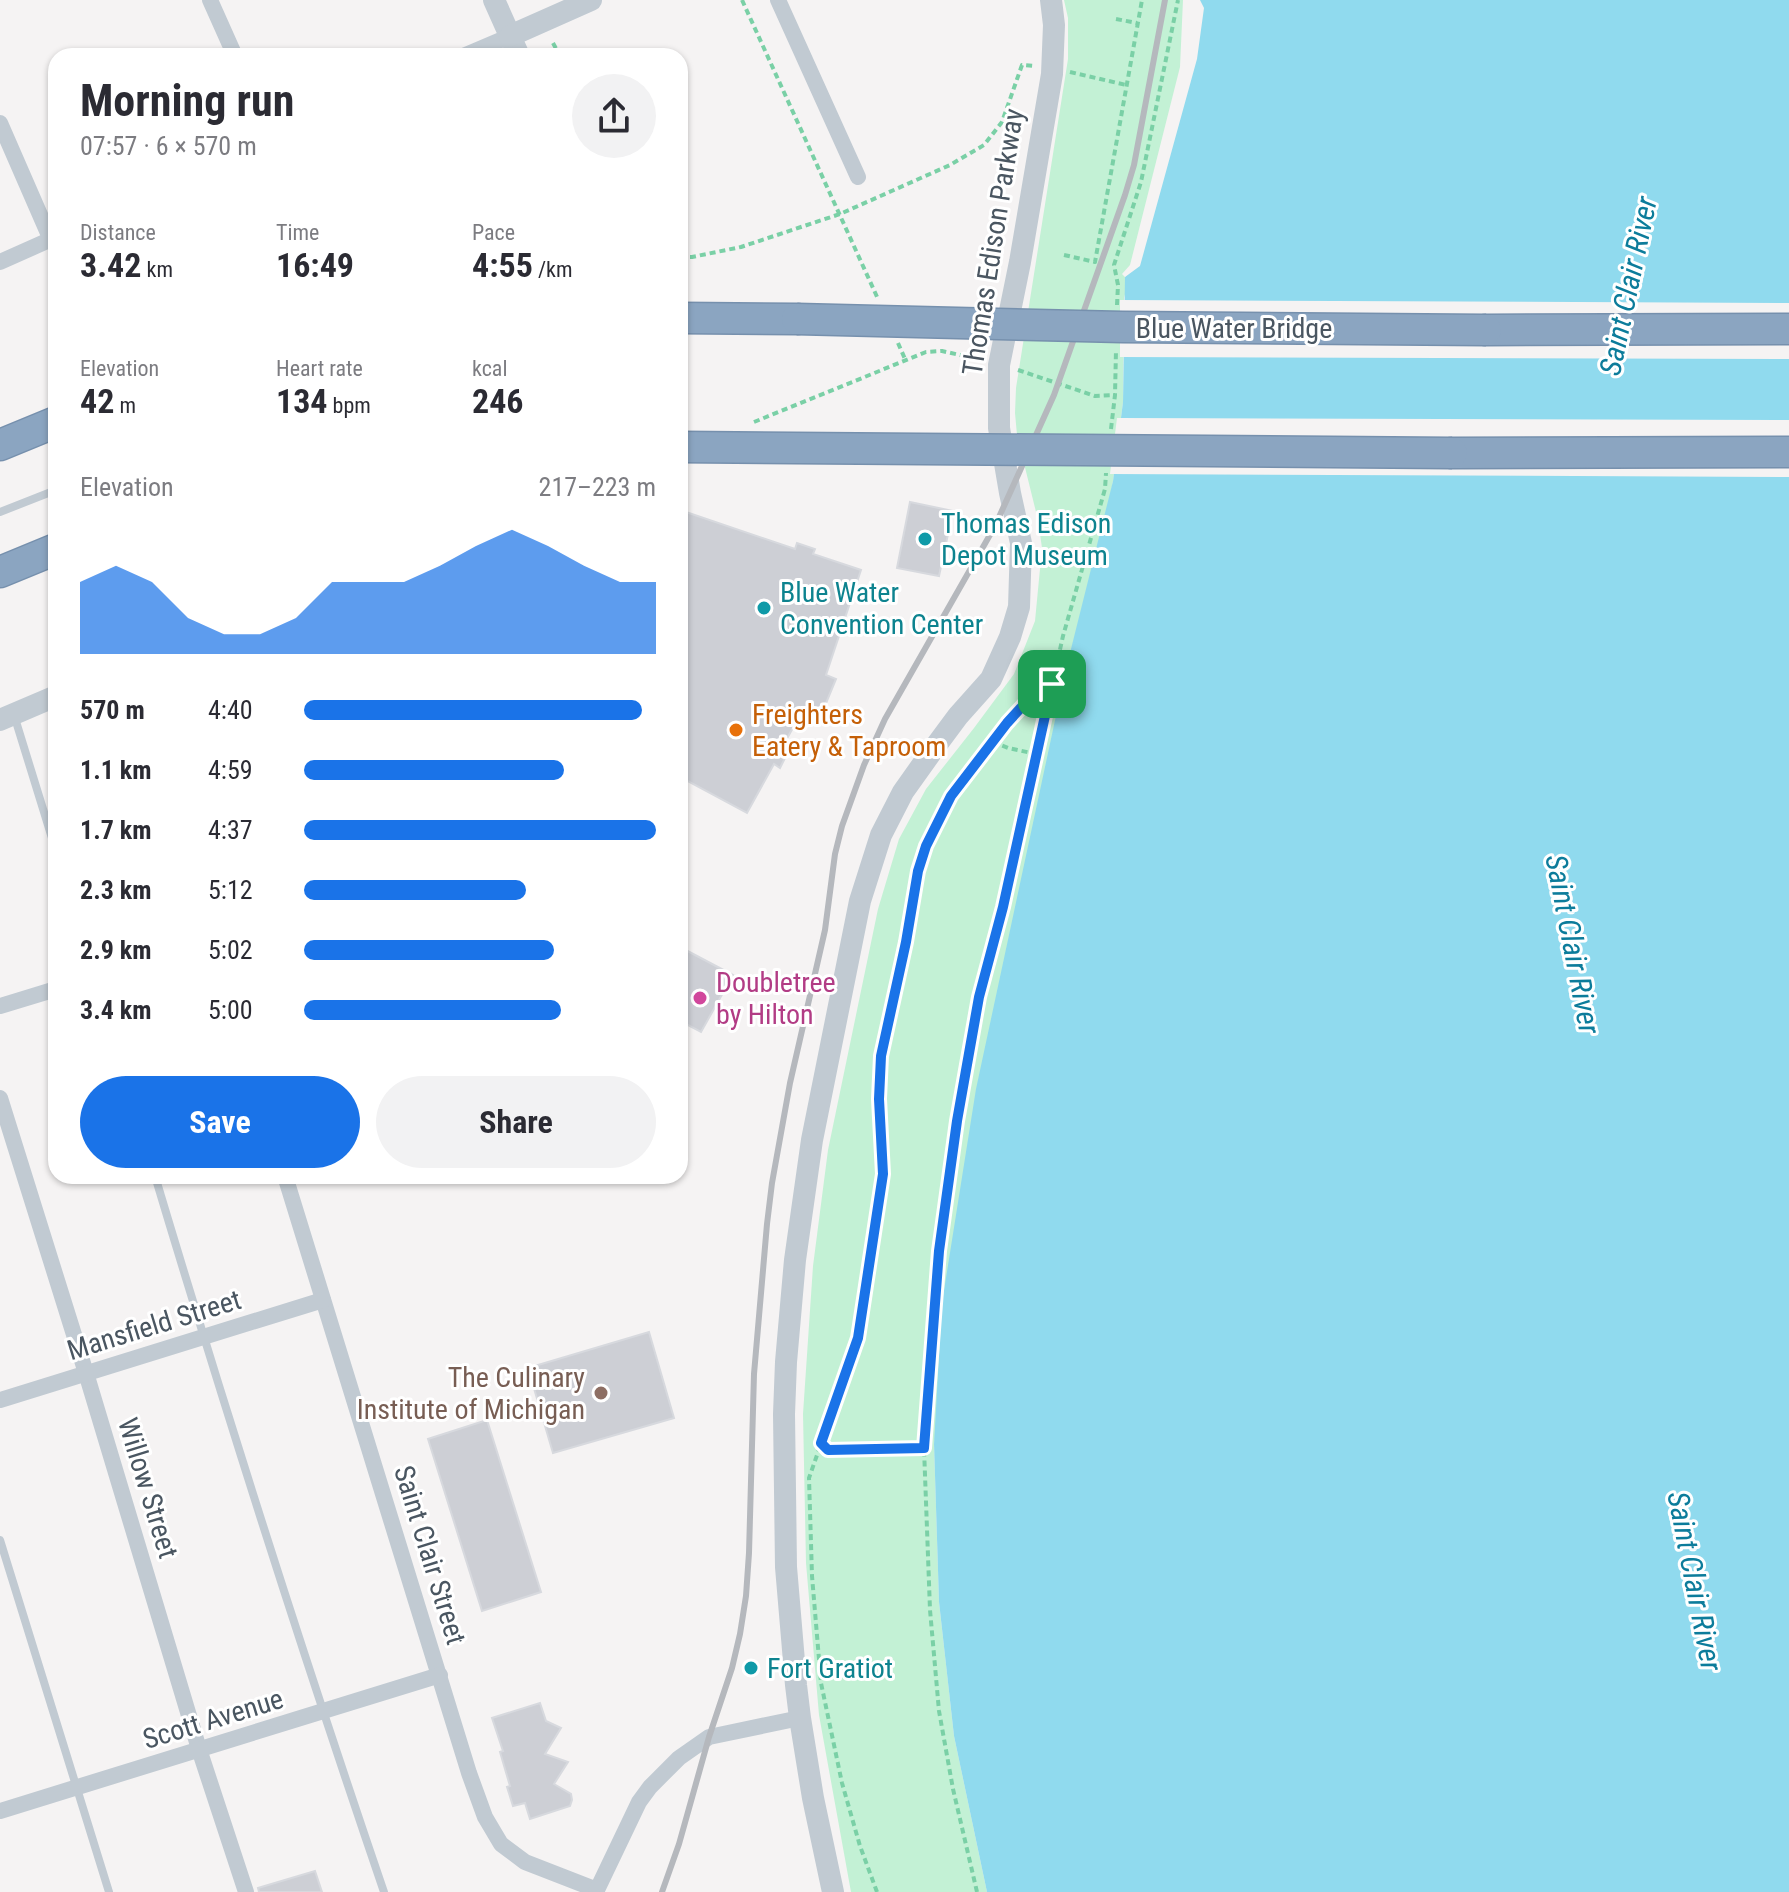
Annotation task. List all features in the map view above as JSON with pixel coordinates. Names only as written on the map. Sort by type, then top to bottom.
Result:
[{"type":"highway","name":"Blue Water Bridge","points":[[688,318],[1122,327],[1789,329]]},
{"type":"highway","points":[[0,445],[48,425]]},
{"type":"highway","points":[[688,447],[1452,453],[1789,452]]},
{"type":"highway","points":[[0,572],[48,552]]},
{"type":"street","points":[[210,0],[231,48]]},
{"type":"street","points":[[494,0],[514,46],[591,0]]},
{"type":"street","points":[[778,0],[858,177]]},
{"type":"street","name":"Thomas Edison Parkway","points":[[833,1892],[800,1718],[786,1567],[784,1414],[795,1260],[812,1140],[860,901],[881,835],[903,792],[958,716],[991,679],[1010,637],[1019,607],[1021,543],[999,428],[999,365],[1020,262],[1052,68],[1054,25],[1051,0]]},
{"type":"street","points":[[0,123],[48,228]]},
{"type":"street","points":[[0,262],[48,241]]},
{"type":"street","points":[[7,718],[48,700]]},
{"type":"street","points":[[0,1006],[48,991]]},
{"type":"street","name":"Willow Street","points":[[0,1098],[199,1749],[246,1892]]},
{"type":"street","name":"Saint Clair Street","points":[[287,1184],[485,1817],[501,1844],[525,1862],[596,1891]]},
{"type":"street","name":"Mansfield Street","points":[[0,1400],[323,1300]]},
{"type":"street","name":"Scott Avenue","points":[[0,1811],[440,1675]]},
{"type":"street","points":[[596,1891],[639,1802],[679,1758],[709,1737],[800,1718]]},
{"type":"lane","points":[[0,512],[48,493]]},
{"type":"lane","points":[[7,718],[48,829]]},
{"type":"lane","points":[[157,1184],[323,1713],[384,1892]]},
{"type":"lane","points":[[0,1540],[109,1892]]},
{"type":"path","points":[[742,0],[879,301]]},
{"type":"path","points":[[1064,255],[1095,262],[1142,0]]},
{"type":"path","points":[[1117,316],[1118,285],[1114,265],[1141,182],[1178,0]]},
{"type":"path","points":[[1116,19],[1137,23]]},
{"type":"path","points":[[553,43],[556,48]]},
{"type":"path","points":[[688,257],[741,247],[839,214],[950,165],[984,145],[1002,122],[1022,65],[1052,68],[1126,85]]},
{"type":"path","points":[[892,330],[905,359]]},
{"type":"path","points":[[1110,442],[1116,348]]},
{"type":"path","points":[[750,423],[926,352],[942,351],[999,365],[1095,396],[1115,395]]},
{"type":"path","points":[[977,1892],[939,1711],[930,1610],[924,1448],[939,1251],[957,1121],[979,997],[1003,907],[1077,582],[1105,489],[1106,473]]},
{"type":"path","points":[[877,1892],[842,1783],[821,1683],[812,1576],[809,1478],[858,1338],[883,1174],[879,1099],[881,1056],[918,871],[926,846],[951,796],[1040,687],[1052,684]]},
{"type":"path","points":[[993,742],[1036,754]]},
{"type":"path","points":[[821,1443],[828,1450],[924,1448]]},
{"type":"green space","points":[[1064,0],[1187,0],[1184,67],[1124,298],[1123,402],[1113,481],[934,1444],[939,1602],[954,1736],[987,1892],[851,1892],[819,1715],[806,1563],[803,1414],[813,1266],[828,1150],[878,909],[899,839],[926,789],[1014,674],[1035,621],[1042,548],[1017,435],[1016,388],[1068,59],[1068,18]]},
{"type":"water","name":"Saint Clair River","points":[[1187,0],[1789,0],[1789,1892],[987,1892],[954,1736],[939,1602],[934,1444],[942,1303],[976,1089],[1066,669],[1113,481],[1123,402],[1125,277],[1134,267],[1184,67]]},
{"type":"pier","points":[[1183,0],[1200,0],[1204,8],[1197,59],[1140,266],[1125,277],[1122,274],[1130,265],[1180,67]]},
{"type":"pier","points":[[1120,300],[1789,303],[1789,359],[1120,357]]},
{"type":"pier","points":[[1117,418],[1789,420],[1789,477],[1110,474]]},
{"type":"building","name":"Thomas Edison Depot Museum","points":[[910,502],[953,511],[939,576],[897,568]]},
{"type":"building","name":"Blue Water Convention Center","points":[[688,513],[795,549],[797,543],[815,549],[813,554],[861,570],[826,675],[836,679],[817,725],[800,715],[784,744],[790,748],[780,768],[774,764],[747,813],[688,781]]},
{"type":"building","name":"Doubletree by Hilton","points":[[688,951],[733,975],[701,1032],[688,1025]]},
{"type":"building","name":"The Culinary Institute of Michigan","points":[[649,1332],[674,1418],[553,1453],[528,1368]]},
{"type":"building","points":[[487,1420],[541,1592],[482,1611],[428,1439]]},
{"type":"building","points":[[540,1703],[546,1721],[561,1728],[545,1754],[568,1762],[554,1784],[571,1794],[572,1800],[570,1806],[530,1819],[525,1803],[513,1806],[500,1752],[503,1751],[492,1718]]},
{"type":"building","points":[[315,1871],[322,1892],[259,1892],[258,1888]]},
{"type":"railway","points":[[662,1892],[740,1634],[749,1553],[754,1374],[772,1183],[790,1083],[825,930],[842,826],[885,719],[995,526],[1054,395],[1134,165],[1165,0]]},
{"type":"place","name":"Thomas Edison Depot Museum","points":[[925,539]]},
{"type":"place","name":"Blue Water Convention Center","points":[[764,608]]},
{"type":"place","name":"Freighters Eatery & Taproom","points":[[736,730]]},
{"type":"place","name":"Doubletree by Hilton","points":[[700,998]]},
{"type":"place","name":"The Culinary Institute of Michigan","points":[[601,1393]]},
{"type":"place","name":"Fort Gratiot","points":[[751,1668]]},
{"type":"route","points":[[1052,684],[1003,907],[979,997],[957,1121],[939,1251],[924,1448],[828,1450],[821,1443],[858,1338],[878,1212],[883,1174],[879,1099],[881,1056],[918,871],[926,846],[951,796],[1007,723],[1040,687],[1052,684]]}]
